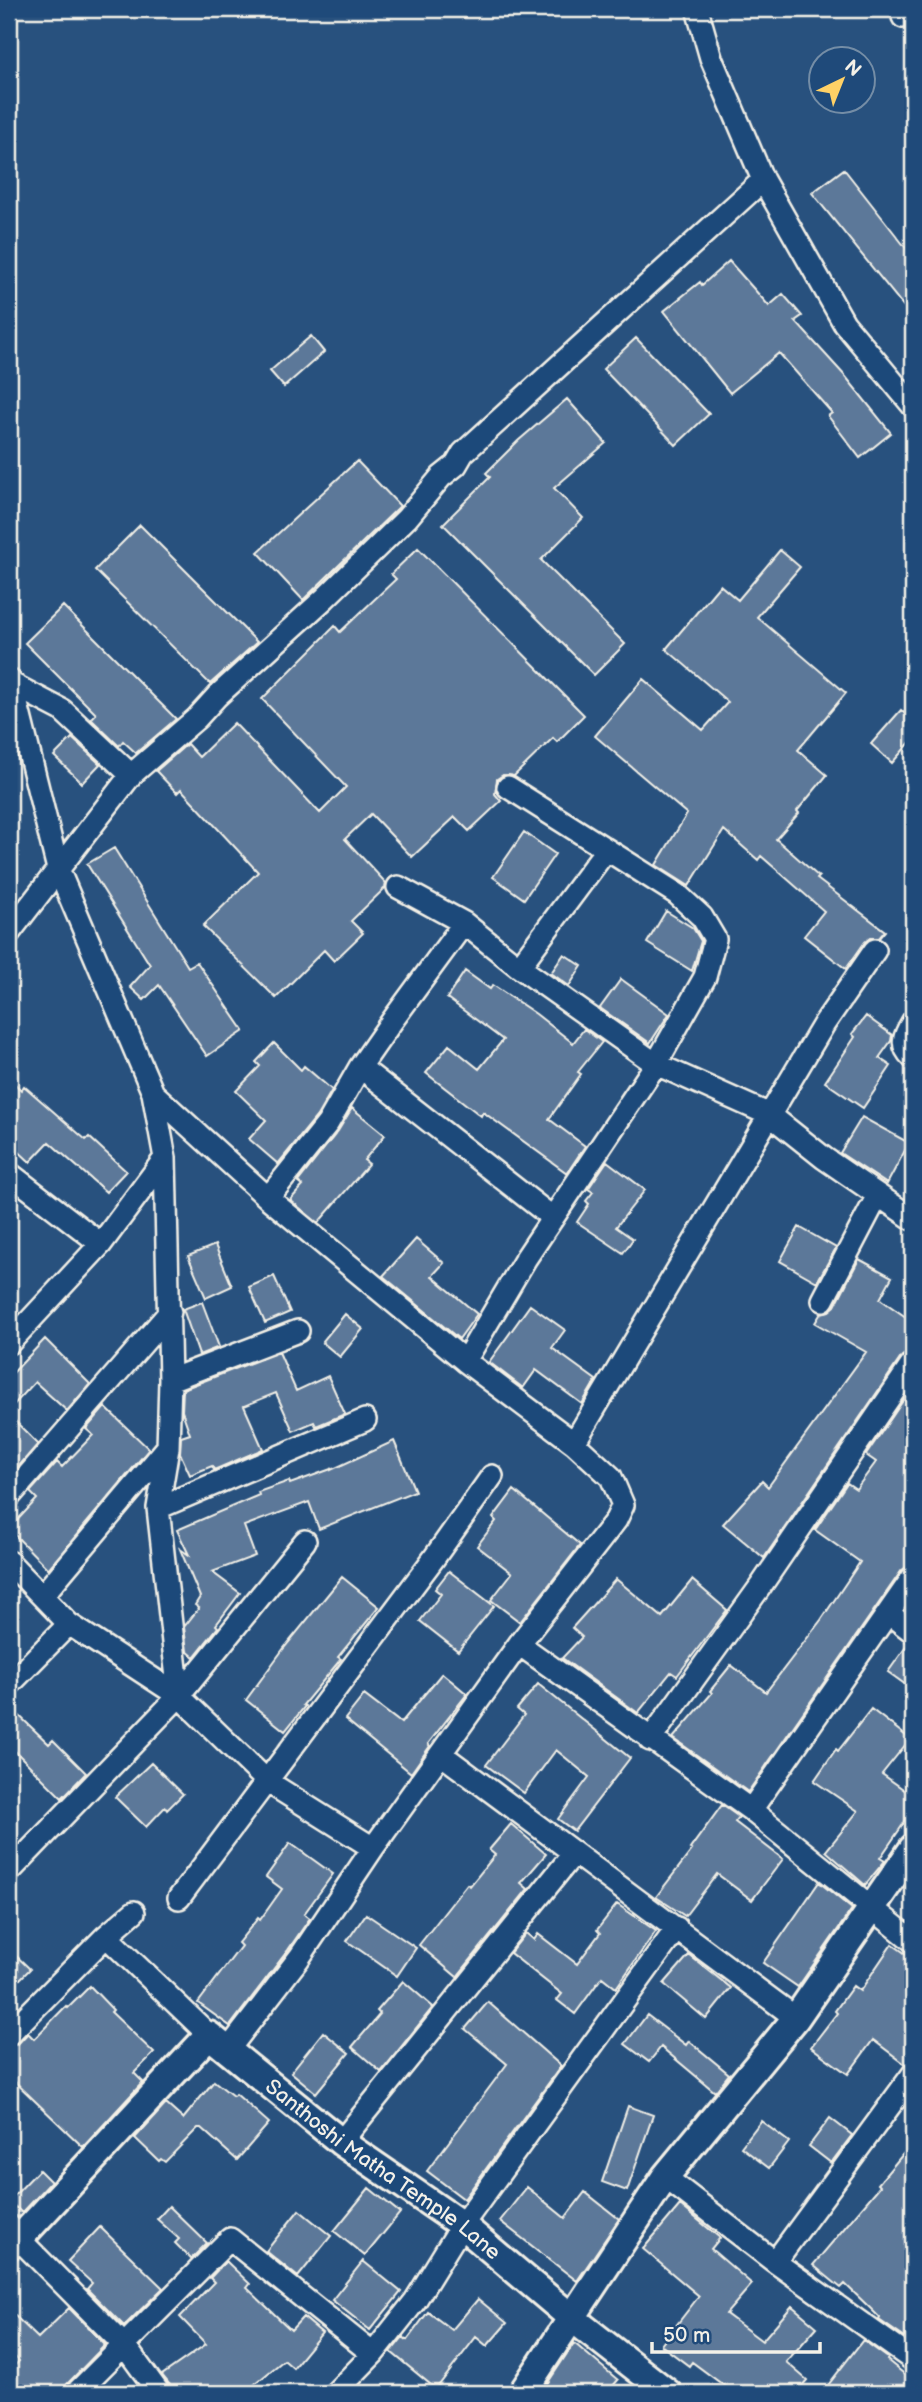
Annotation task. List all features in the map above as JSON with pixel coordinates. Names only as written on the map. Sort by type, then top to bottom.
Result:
[{"type":"street","points":[[697,9],[711,58],[762,180],[844,323],[913,406]]},
{"type":"street","points":[[9,933],[131,775],[197,718],[217,696],[325,598],[407,518],[441,477],[456,465],[463,453],[762,180]]},
{"type":"street","points":[[10,681],[62,710],[131,775]]},
{"type":"street","points":[[10,681],[58,869],[153,1093],[165,1158],[170,1380],[167,1448],[158,1508],[179,1696]]},
{"type":"street","points":[[465,1361],[526,1258],[656,1063],[705,977],[715,939],[702,917],[677,894],[509,787]]},
{"type":"street","points":[[519,967],[606,850]]},
{"type":"street","points":[[398,887],[464,923],[519,967],[656,1063],[770,1115],[824,1158],[913,1219]]},
{"type":"street","points":[[268,1198],[328,1123],[360,1068],[439,953],[464,923]]},
{"type":"street","points":[[574,1443],[824,1024],[876,950]]},
{"type":"street","points":[[913,1021],[904,1035],[903,1043],[913,1058]]},
{"type":"street","points":[[360,1068],[553,1218]]},
{"type":"street","points":[[153,1093],[268,1198],[465,1361],[574,1443],[611,1477],[623,1504],[616,1520],[519,1644],[373,1848],[299,1958],[218,2043],[12,2239],[124,2345],[159,2393]]},
{"type":"street","points":[[9,1343],[101,1244],[165,1158]]},
{"type":"street","points":[[9,1173],[101,1244]]},
{"type":"street","points":[[823,1300],[878,1195]]},
{"type":"street","points":[[9,1497],[170,1312]]},
{"type":"street","points":[[170,1380],[298,1331]]},
{"type":"street","points":[[650,1740],[752,1598],[913,1363]]},
{"type":"street","points":[[158,1508],[365,1420]]},
{"type":"street","points":[[42,1596],[167,1448]]},
{"type":"street","points":[[179,1898],[435,1558],[492,1476]]},
{"type":"street","points":[[9,1872],[179,1696],[304,1541]]},
{"type":"street","points":[[9,1563],[69,1624],[179,1696],[268,1782],[373,1848]]},
{"type":"street","points":[[751,1810],[913,1577]]},
{"type":"street","points":[[888,1613],[913,1632]]},
{"type":"street","points":[[9,1685],[69,1624]]},
{"type":"street","points":[[519,1644],[751,1810],[913,1941]]},
{"type":"street","points":[[441,1754],[796,2018]]},
{"type":"street","points":[[522,2393],[665,2177],[796,2018],[913,1848]]},
{"type":"street","points":[[341,2142],[575,1853]]},
{"type":"street","points":[[9,2034],[106,1936],[134,1912]]},
{"type":"street","points":[[335,2393],[373,2354],[415,2301],[462,2225],[677,1928]]},
{"type":"street","name":"Santhoshi Matha Temple Lane","points":[[106,1936],[218,2043],[341,2142],[462,2225],[573,2319],[668,2393]]},
{"type":"street","points":[[775,2262],[913,2074]]},
{"type":"street","points":[[665,2177],[775,2262],[913,2360]]},
{"type":"street","points":[[76,2393],[230,2239],[373,2354]]},
{"type":"building","points":[[844,169],[913,257],[913,318],[812,193]]},
{"type":"building","points":[[729,261],[769,306],[783,294],[802,316],[795,321],[846,377],[891,433],[860,458],[828,416],[832,413],[779,353],[730,393],[664,311],[700,282],[702,285]]},
{"type":"building","points":[[311,336],[324,352],[284,387],[270,371]]},
{"type":"building","points":[[636,338],[709,414],[676,445],[603,369]]},
{"type":"building","points":[[567,399],[606,443],[554,488],[583,518],[541,560],[625,644],[594,675],[443,524],[490,477],[486,473]]},
{"type":"building","points":[[357,461],[400,506],[303,600],[258,552]]},
{"type":"building","points":[[140,525],[257,642],[210,684],[95,570]]},
{"type":"building","points":[[418,548],[584,715],[557,742],[553,738],[514,776],[503,775],[497,779],[495,794],[501,801],[469,831],[455,817],[412,857],[371,814],[345,839],[386,883],[385,888],[351,921],[363,933],[334,961],[324,950],[276,998],[203,926],[258,872],[181,789],[177,793],[156,771],[187,744],[199,757],[234,723],[320,813],[346,787],[262,699],[335,626],[340,632],[396,579],[391,574]]},
{"type":"building","points":[[780,550],[800,567],[757,617],[846,693],[798,750],[827,775],[776,839],[819,877],[817,879],[885,931],[879,938],[870,938],[865,942],[846,969],[804,936],[824,911],[761,856],[758,860],[724,830],[689,886],[656,865],[687,814],[595,736],[643,679],[703,730],[728,702],[666,649],[720,585],[738,600]]},
{"type":"building","points":[[63,606],[176,719],[136,753],[123,741],[119,746],[91,719],[96,714],[25,643]]},
{"type":"building","points":[[901,710],[913,721],[913,739],[892,763],[871,744]]},
{"type":"building","points":[[72,738],[100,764],[82,783],[54,756]]},
{"type":"building","points":[[524,832],[555,854],[524,899],[493,877]]},
{"type":"building","points":[[114,848],[188,967],[197,962],[244,1031],[207,1056],[159,985],[144,1000],[130,987],[150,965],[87,864]]},
{"type":"building","points":[[666,911],[693,928],[701,941],[692,971],[647,943]]},
{"type":"building","points":[[564,954],[582,966],[569,986],[551,973]]},
{"type":"building","points":[[465,971],[490,989],[493,985],[573,1043],[584,1029],[602,1042],[578,1072],[581,1074],[549,1119],[585,1146],[567,1173],[483,1112],[481,1116],[426,1073],[449,1045],[479,1069],[503,1040],[447,998]]},
{"type":"building","points":[[621,979],[669,1014],[650,1043],[600,1008]]},
{"type":"building","points":[[866,1016],[892,1035],[879,1058],[891,1066],[863,1108],[825,1082],[855,1037],[852,1034]]},
{"type":"building","points":[[274,1043],[301,1070],[304,1066],[332,1090],[317,1116],[278,1164],[249,1139],[266,1120],[236,1091],[260,1066],[256,1062]]},
{"type":"building","points":[[9,1078],[21,1090],[24,1086],[86,1140],[89,1137],[126,1171],[106,1192],[49,1142],[30,1162],[14,1147],[9,1147]]},
{"type":"building","points":[[352,1108],[385,1135],[364,1160],[369,1164],[318,1223],[290,1200],[303,1186],[298,1182],[338,1131]]},
{"type":"building","points":[[862,1117],[909,1143],[887,1184],[840,1153]]},
{"type":"building","points":[[607,1161],[645,1190],[616,1227],[633,1239],[623,1253],[577,1222],[589,1204],[586,1201],[593,1192],[588,1189]]},
{"type":"building","points":[[799,1227],[836,1248],[817,1282],[780,1261]]},
{"type":"building","points":[[416,1239],[444,1263],[432,1276],[477,1314],[459,1339],[383,1276]]},
{"type":"building","points":[[215,1245],[232,1286],[206,1298],[188,1256]]},
{"type":"building","points":[[859,1259],[892,1277],[880,1299],[913,1322],[913,1350],[902,1356],[764,1558],[723,1524],[762,1481],[768,1487],[866,1352],[815,1323],[821,1313],[835,1306]]},
{"type":"building","points":[[274,1276],[290,1312],[265,1323],[249,1287]]},
{"type":"building","points":[[202,1302],[219,1347],[199,1355],[183,1309]]},
{"type":"building","points":[[530,1305],[565,1330],[552,1348],[596,1380],[582,1404],[536,1370],[523,1388],[489,1362]]},
{"type":"building","points":[[345,1314],[363,1329],[340,1357],[322,1342]]},
{"type":"building","points":[[45,1339],[90,1384],[67,1411],[35,1382],[9,1410],[9,1377]]},
{"type":"building","points":[[279,1352],[296,1391],[328,1376],[345,1414],[316,1426],[314,1422],[293,1431],[276,1393],[244,1406],[263,1449],[214,1470],[212,1466],[190,1475],[180,1453],[181,1437],[190,1434],[182,1411],[183,1389]]},
{"type":"building","points":[[913,1386],[913,1564],[902,1570],[748,1792],[673,1738],[712,1693],[710,1691],[731,1665],[766,1692],[821,1620],[860,1562],[815,1530],[847,1483],[856,1489],[876,1462],[866,1455]]},
{"type":"building","points":[[105,1407],[149,1449],[48,1569],[9,1529],[37,1499],[30,1492],[57,1462],[62,1467],[93,1435],[86,1429]]},
{"type":"building","points":[[9,1415],[38,1444],[12,1474],[9,1471]]},
{"type":"building","points":[[394,1441],[415,1491],[319,1529],[309,1502],[244,1526],[255,1556],[212,1572],[240,1593],[194,1657],[187,1651],[184,1627],[199,1608],[195,1605],[200,1597],[180,1549],[189,1555],[177,1530],[259,1495],[258,1492],[331,1470]]},
{"type":"building","points":[[514,1490],[580,1545],[520,1622],[491,1600],[512,1573],[477,1546]]},
{"type":"building","points":[[449,1571],[494,1606],[458,1651],[420,1621],[441,1594],[435,1589]]},
{"type":"building","points":[[342,1577],[379,1607],[338,1657],[341,1659],[285,1731],[246,1700]]},
{"type":"building","points":[[616,1579],[662,1617],[692,1580],[727,1610],[677,1676],[671,1672],[638,1713],[562,1658],[582,1637],[572,1628]]},
{"type":"building","points":[[908,1644],[913,1645],[913,1690],[888,1672]]},
{"type":"building","points":[[442,1673],[467,1694],[428,1744],[430,1746],[411,1773],[345,1719],[364,1695],[401,1723]]},
{"type":"building","points":[[538,1684],[630,1758],[574,1831],[558,1819],[589,1777],[556,1750],[524,1793],[486,1765],[524,1715],[517,1709]]},
{"type":"building","points":[[9,1706],[49,1744],[53,1740],[86,1773],[62,1798],[9,1745]]},
{"type":"building","points":[[871,1709],[910,1739],[882,1774],[913,1796],[913,1810],[880,1858],[885,1861],[865,1885],[826,1851],[858,1811],[814,1781],[836,1749],[838,1751]]},
{"type":"building","points":[[151,1763],[183,1794],[167,1810],[165,1807],[146,1827],[115,1797]]},
{"type":"building","points":[[722,1805],[739,1817],[735,1822],[783,1859],[752,1900],[717,1874],[685,1916],[656,1897]]},
{"type":"building","points":[[511,1824],[546,1854],[521,1883],[528,1889],[457,1977],[419,1945],[467,1884],[470,1886],[495,1855],[489,1850]]},
{"type":"building","points":[[290,1843],[333,1874],[304,1914],[310,1918],[230,2026],[198,2003],[241,1946],[238,1943],[258,1918],[260,1920],[282,1889],[266,1877]]},
{"type":"building","points":[[819,1882],[852,1909],[798,1987],[763,1963]]},
{"type":"building","points":[[617,1904],[656,1931],[616,1988],[602,1977],[575,2014],[557,2000],[562,1994],[510,1953],[526,1933],[534,1940],[538,1934],[577,1964],[600,1933],[597,1930]]},
{"type":"building","points":[[366,1914],[416,1948],[397,1976],[347,1941]]},
{"type":"building","points":[[892,1944],[913,1959],[913,2061],[905,2064],[873,2040],[848,2074],[811,2047],[837,2013],[835,2011],[853,1986],[860,1991]]},
{"type":"building","points":[[9,1949],[30,1969],[9,1990]]},
{"type":"building","points":[[689,1955],[731,1988],[706,2019],[664,1984]]},
{"type":"building","points":[[403,1981],[433,2007],[381,2072],[352,2047],[380,2014],[377,2011]]},
{"type":"building","points":[[90,1986],[113,2010],[111,2012],[154,2053],[134,2073],[143,2082],[83,2147],[9,2076],[9,2047],[18,2044],[28,2033],[34,2039]]},
{"type":"building","points":[[488,2002],[561,2066],[464,2199],[427,2171],[507,2064],[465,2029]]},
{"type":"building","points":[[647,2015],[686,2045],[689,2041],[729,2074],[715,2092],[661,2047],[649,2062],[625,2044]]},
{"type":"building","points":[[323,2032],[349,2053],[316,2093],[291,2072]]},
{"type":"building","points":[[214,2081],[233,2096],[236,2094],[269,2123],[237,2160],[201,2128],[165,2162],[161,2159],[159,2161],[135,2138],[166,2104],[183,2119]]},
{"type":"building","points":[[628,2106],[653,2115],[627,2191],[602,2182]]},
{"type":"building","points":[[830,2118],[852,2135],[831,2163],[809,2146]]},
{"type":"building","points":[[761,2121],[789,2142],[769,2168],[741,2147]]},
{"type":"building","points":[[913,2142],[913,2329],[905,2338],[879,2320],[880,2318],[845,2284],[841,2288],[813,2265],[880,2186],[878,2184]]},
{"type":"building","points":[[39,2170],[51,2182],[22,2213],[9,2201]]},
{"type":"building","points":[[527,2187],[565,2218],[585,2192],[619,2219],[577,2281],[500,2221]]},
{"type":"building","points":[[369,2188],[400,2213],[365,2256],[334,2231]]},
{"type":"building","points":[[680,2205],[720,2238],[711,2249],[752,2284],[726,2314],[762,2341],[792,2306],[817,2327],[786,2362],[807,2380],[796,2393],[734,2393],[692,2362],[689,2366],[661,2345],[699,2296],[643,2249]]},
{"type":"building","points":[[169,2206],[207,2243],[191,2259],[175,2243],[179,2239],[157,2219]]},
{"type":"building","points":[[299,2210],[331,2236],[298,2277],[266,2251]]},
{"type":"building","points":[[100,2227],[163,2288],[124,2326],[87,2289],[92,2283],[68,2261]]},
{"type":"building","points":[[226,2261],[250,2284],[247,2288],[291,2330],[303,2317],[322,2333],[293,2368],[284,2360],[244,2393],[172,2393],[170,2385],[162,2375],[206,2344],[180,2317],[214,2282],[210,2278]]},
{"type":"building","points":[[363,2261],[401,2292],[370,2330],[332,2300]]},
{"type":"building","points":[[478,2299],[507,2323],[487,2346],[476,2337],[436,2389],[391,2352],[403,2337],[407,2340],[428,2312],[452,2330]]},
{"type":"building","points":[[69,2308],[105,2345],[67,2384],[63,2393],[27,2393],[9,2375],[19,2361],[9,2351],[9,2310],[38,2338]]},
{"type":"building","points":[[863,2340],[913,2381],[913,2393],[822,2393]]},
{"type":"building","points":[[574,2343],[618,2380],[607,2393],[558,2393],[547,2384]]}]
